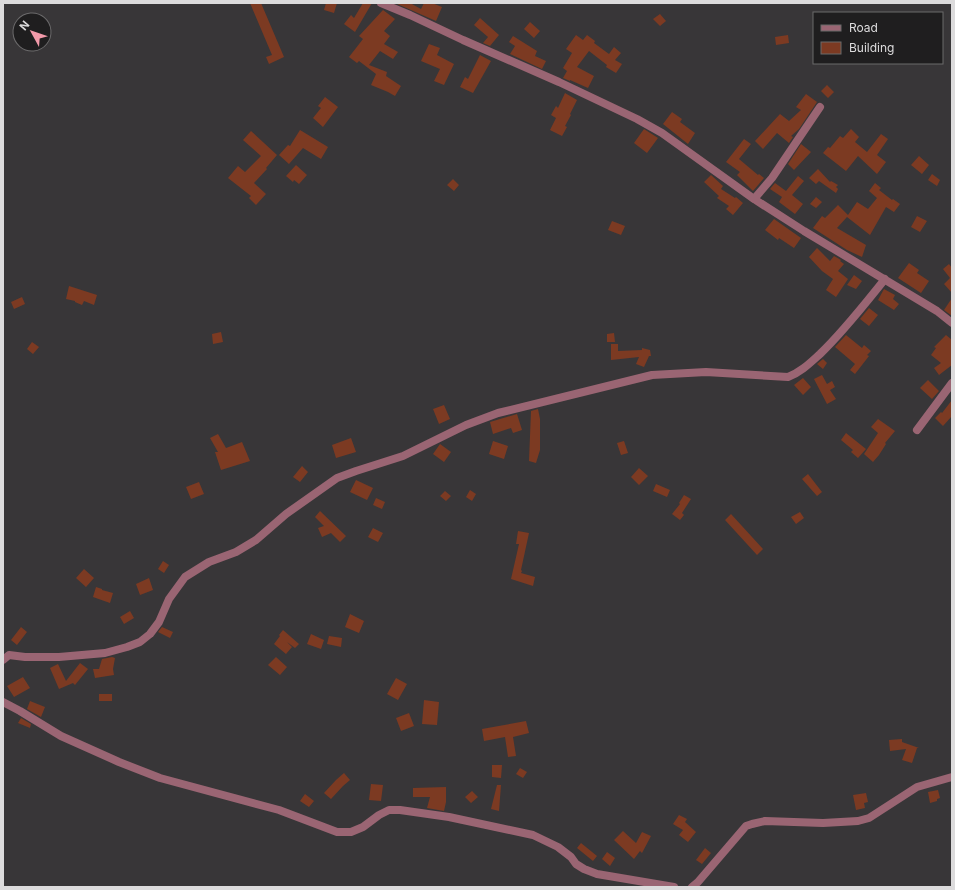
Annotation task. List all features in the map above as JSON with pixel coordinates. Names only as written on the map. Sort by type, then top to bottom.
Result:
[{"type":"street","points":[[381,3],[624,111],[662,134],[754,199],[804,231],[938,311],[952,323]]},
{"type":"street","points":[[754,199],[772,178],[820,107]]},
{"type":"street","points":[[3,660],[9,655],[26,657],[59,657],[105,653],[140,642],[150,634],[159,622],[169,599],[175,590],[185,577],[194,570],[209,562],[236,552],[256,540],[286,514],[337,478],[403,456],[466,425],[491,416],[652,375],[706,372],[788,377],[797,374],[838,336],[885,279]]},
{"type":"street","points":[[917,430],[952,383]]},
{"type":"street","points":[[3,702],[62,736],[119,762],[160,778],[280,810],[337,832],[350,832],[363,827],[378,815],[389,810],[400,810],[449,817],[533,836],[558,847],[571,857],[576,864],[597,874],[674,887]]},
{"type":"street","points":[[692,887],[746,826],[765,821],[823,823],[858,821],[869,818],[918,787],[952,777]]},
{"type":"building","points":[[250,3],[261,3],[284,57],[269,64],[266,57],[272,55]]},
{"type":"building","points":[[326,3],[337,3],[334,13],[324,10]]},
{"type":"building","points":[[363,3],[372,3],[355,32],[344,24],[351,15],[354,18]]},
{"type":"building","points":[[395,3],[410,3],[421,9],[424,3],[432,3],[442,7],[436,21]]},
{"type":"building","points":[[383,10],[395,19],[384,31],[390,36],[384,44],[398,52],[393,59],[380,51],[369,65],[387,72],[386,76],[401,86],[395,96],[371,85],[376,74],[359,61],[357,63],[349,57],[363,39],[359,36]]},
{"type":"building","points":[[660,14],[666,21],[660,26],[653,19]]},
{"type":"building","points":[[480,18],[499,35],[490,46],[483,43],[488,37],[474,25]]},
{"type":"building","points":[[530,22],[540,31],[534,38],[524,29]]},
{"type":"building","points":[[576,35],[583,40],[587,35],[595,41],[594,43],[609,54],[614,47],[621,53],[615,60],[622,64],[616,73],[606,67],[607,65],[589,51],[577,67],[594,76],[588,88],[563,78],[567,71],[563,68],[572,53],[566,49]]},
{"type":"building","points":[[788,35],[789,43],[776,45],[775,37]]},
{"type":"building","points":[[513,36],[537,51],[535,56],[546,61],[542,69],[510,54],[515,46],[509,42]]},
{"type":"building","points":[[429,44],[440,48],[437,55],[454,64],[444,85],[434,81],[440,69],[421,61]]},
{"type":"building","points":[[480,55],[491,61],[473,93],[460,87],[465,77],[468,79]]},
{"type":"building","points":[[827,85],[834,92],[828,98],[821,91]]},
{"type":"building","points":[[565,93],[577,100],[562,136],[550,130],[556,118],[551,115],[556,106],[558,108]]},
{"type":"building","points":[[806,94],[817,102],[799,129],[791,136],[793,137],[789,143],[777,133],[763,149],[755,141],[780,114],[789,121],[801,110],[796,107]]},
{"type":"building","points":[[325,97],[338,107],[323,127],[313,118],[321,108],[318,106]]},
{"type":"building","points":[[672,112],[682,119],[680,122],[695,133],[688,144],[663,124]]},
{"type":"building","points":[[644,129],[658,138],[647,153],[634,143]]},
{"type":"building","points":[[851,129],[859,137],[855,142],[867,152],[881,134],[888,139],[877,155],[886,162],[877,174],[858,156],[846,171],[823,153],[828,147],[830,148],[840,136],[843,138]]},
{"type":"building","points":[[300,130],[328,147],[321,159],[303,148],[289,164],[279,155],[288,145],[290,146]]},
{"type":"building","points":[[251,131],[277,155],[254,183],[266,194],[256,205],[249,198],[251,196],[228,178],[238,166],[245,172],[261,156],[243,140]]},
{"type":"building","points":[[744,139],[751,144],[739,159],[758,175],[759,174],[764,178],[753,191],[737,175],[740,172],[726,162]]},
{"type":"building","points":[[801,144],[811,152],[794,170],[788,164]]},
{"type":"building","points":[[919,156],[929,165],[922,174],[911,165]]},
{"type":"building","points":[[296,165],[307,175],[299,184],[294,180],[293,182],[286,176]]},
{"type":"building","points":[[818,169],[830,182],[831,181],[838,185],[836,187],[838,189],[836,193],[819,181],[816,184],[809,178]]},
{"type":"building","points":[[932,174],[940,180],[937,186],[928,180]]},
{"type":"building","points":[[711,175],[723,186],[721,189],[735,198],[736,197],[743,203],[733,215],[726,209],[729,206],[717,198],[719,196],[704,182]]},
{"type":"building","points":[[798,176],[804,181],[792,195],[803,204],[795,214],[779,202],[782,197],[770,189],[775,183],[786,191]]},
{"type":"building","points":[[453,179],[459,185],[454,191],[447,185]]},
{"type":"building","points":[[875,183],[881,188],[879,190],[900,204],[894,212],[886,207],[870,235],[847,217],[837,228],[866,245],[862,257],[847,250],[813,228],[822,216],[825,218],[838,205],[848,215],[857,202],[868,209],[877,198],[869,191]]},
{"type":"building","points":[[816,197],[822,202],[816,208],[810,204]]},
{"type":"building","points":[[917,216],[927,221],[920,232],[911,227]]},
{"type":"building","points":[[774,219],[801,238],[794,248],[779,238],[778,240],[765,230]]},
{"type":"building","points":[[612,221],[625,226],[621,235],[608,230]]},
{"type":"building","points":[[817,248],[830,261],[834,256],[841,260],[840,261],[844,264],[838,271],[848,279],[836,297],[826,290],[833,279],[822,271],[809,257]]},
{"type":"building","points":[[909,263],[919,270],[917,273],[929,281],[921,293],[898,278]]},
{"type":"building","points":[[949,264],[952,268],[952,293],[944,284],[950,278],[943,269]]},
{"type":"building","points":[[854,275],[862,281],[856,289],[847,285]]},
{"type":"building","points":[[69,286],[97,295],[94,305],[84,301],[82,305],[75,301],[66,299]]},
{"type":"building","points":[[884,289],[895,295],[893,299],[899,304],[894,310],[878,300]]},
{"type":"building","points":[[22,297],[25,304],[14,309],[11,302]]},
{"type":"building","points":[[952,298],[952,316],[944,310]]},
{"type":"building","points":[[869,308],[878,315],[869,326],[860,319]]},
{"type":"building","points":[[221,332],[223,342],[213,344],[212,334]]},
{"type":"building","points":[[614,333],[615,342],[607,342],[607,334]]},
{"type":"building","points":[[846,335],[862,348],[864,345],[871,351],[867,355],[869,356],[855,374],[850,370],[855,364],[835,347]]},
{"type":"building","points":[[946,335],[952,340],[952,365],[939,375],[934,368],[941,363],[931,355],[936,348],[934,347]]},
{"type":"building","points":[[32,342],[39,347],[33,354],[27,349]]},
{"type":"building","points":[[611,344],[618,344],[618,351],[642,350],[642,348],[650,350],[651,356],[649,356],[644,367],[636,364],[639,357],[611,360]]},
{"type":"building","points":[[823,359],[827,363],[823,369],[817,364]]},
{"type":"building","points":[[822,375],[827,384],[832,381],[835,387],[830,390],[836,399],[827,404],[814,379]]},
{"type":"building","points":[[803,378],[811,387],[803,395],[794,385]]},
{"type":"building","points":[[928,380],[939,391],[932,399],[920,388]]},
{"type":"building","points":[[952,400],[952,416],[943,426],[935,418],[941,412],[942,413]]},
{"type":"building","points":[[444,405],[450,419],[439,424],[433,409]]},
{"type":"building","points":[[538,409],[540,419],[540,450],[536,463],[529,461],[531,411]]},
{"type":"building","points":[[517,414],[522,430],[513,433],[511,428],[493,434],[490,422]]},
{"type":"building","points":[[878,419],[895,431],[885,443],[886,444],[873,462],[864,454],[878,433],[871,427]]},
{"type":"building","points":[[846,433],[866,449],[858,458],[851,452],[853,450],[841,440]]},
{"type":"building","points":[[218,434],[226,448],[242,442],[250,461],[221,470],[215,452],[218,452],[210,438]]},
{"type":"building","points":[[351,438],[356,452],[336,458],[332,445]]},
{"type":"building","points":[[493,441],[508,446],[504,459],[489,454]]},
{"type":"building","points":[[624,441],[628,453],[621,455],[617,443]]},
{"type":"building","points":[[440,444],[451,452],[444,462],[433,454]]},
{"type":"building","points":[[302,466],[308,472],[300,482],[293,477]]},
{"type":"building","points":[[639,468],[648,476],[639,485],[631,477]]},
{"type":"building","points":[[808,474],[822,492],[817,496],[802,479]]},
{"type":"building","points":[[356,480],[373,488],[367,500],[350,492]]},
{"type":"building","points":[[199,482],[204,494],[191,499],[186,487]]},
{"type":"building","points":[[656,484],[670,490],[667,497],[653,491]]},
{"type":"building","points":[[470,490],[476,494],[472,501],[466,497]]},
{"type":"building","points":[[445,491],[451,496],[446,501],[440,496]]},
{"type":"building","points":[[684,495],[691,499],[682,513],[684,515],[680,520],[672,514],[680,504],[679,503]]},
{"type":"building","points":[[376,498],[385,502],[382,509],[373,505]]},
{"type":"building","points":[[320,511],[346,536],[340,542],[331,533],[322,537],[318,528],[324,526],[315,517]]},
{"type":"building","points":[[800,512],[804,518],[796,524],[791,517]]},
{"type":"building","points":[[731,514],[763,549],[757,555],[725,520]]},
{"type":"building","points":[[373,528],[383,533],[378,542],[368,537]]},
{"type":"building","points":[[518,531],[529,533],[521,573],[535,577],[533,586],[511,579],[519,544],[516,544]]},
{"type":"building","points":[[163,561],[169,565],[164,573],[158,569]]},
{"type":"building","points":[[84,569],[94,578],[86,587],[76,578]]},
{"type":"building","points":[[149,578],[153,590],[140,595],[136,584]]},
{"type":"building","points":[[96,587],[113,593],[110,603],[93,597]]},
{"type":"building","points":[[130,611],[134,618],[124,624],[120,617]]},
{"type":"building","points":[[350,614],[364,621],[359,633],[345,627]]},
{"type":"building","points":[[21,627],[27,632],[17,645],[11,640]]},
{"type":"building","points":[[162,627],[173,632],[170,638],[158,632]]},
{"type":"building","points":[[283,630],[299,644],[295,648],[287,642],[292,647],[286,654],[274,644]]},
{"type":"building","points":[[311,634],[324,640],[321,649],[307,644]]},
{"type":"building","points":[[329,636],[342,638],[341,647],[327,644]]},
{"type":"building","points":[[112,657],[115,658],[113,669],[114,675],[95,678],[93,669],[99,669],[102,659]]},
{"type":"building","points":[[276,657],[287,667],[280,675],[268,665]]},
{"type":"building","points":[[80,663],[88,669],[75,685],[73,683],[59,689],[50,668],[58,664],[66,681]]},
{"type":"building","points":[[23,677],[30,688],[14,697],[7,686]]},
{"type":"building","points":[[396,678],[407,684],[398,700],[387,694]]},
{"type":"building","points":[[99,694],[112,694],[112,701],[99,701]]},
{"type":"building","points":[[424,700],[439,702],[437,725],[422,724]]},
{"type":"building","points":[[30,701],[45,707],[41,717],[27,709]]},
{"type":"building","points":[[409,713],[414,726],[401,731],[396,718]]},
{"type":"building","points":[[21,718],[31,724],[30,728],[18,723]]},
{"type":"building","points":[[526,721],[529,733],[513,737],[516,756],[508,757],[505,737],[484,741],[482,729]]},
{"type":"building","points":[[902,739],[902,742],[919,748],[917,748],[912,763],[902,760],[906,749],[890,751],[889,740]]},
{"type":"building","points":[[492,765],[502,765],[501,778],[492,777]]},
{"type":"building","points":[[520,768],[527,772],[523,778],[516,774]]},
{"type":"building","points":[[344,773],[350,780],[331,799],[324,793]]},
{"type":"building","points":[[371,784],[383,785],[381,801],[369,800]]},
{"type":"building","points":[[497,785],[501,785],[499,811],[491,809]]},
{"type":"building","points":[[446,787],[446,802],[444,811],[427,808],[430,797],[413,797],[413,788]]},
{"type":"building","points":[[938,790],[940,798],[937,799],[937,801],[930,803],[928,792]]},
{"type":"building","points":[[472,791],[478,797],[471,803],[465,797]]},
{"type":"building","points":[[866,793],[868,802],[864,803],[865,808],[856,810],[853,795]]},
{"type":"building","points":[[305,794],[314,801],[309,807],[300,801]]},
{"type":"building","points":[[679,815],[687,819],[685,822],[696,832],[688,842],[679,835],[683,830],[673,824]]},
{"type":"building","points":[[623,831],[636,843],[642,832],[651,836],[642,853],[640,851],[634,859],[614,840]]},
{"type":"building","points":[[581,843],[597,856],[593,861],[577,848]]},
{"type":"building","points":[[705,848],[711,853],[702,864],[696,860]]},
{"type":"building","points":[[607,852],[615,858],[610,866],[602,859]]}]
